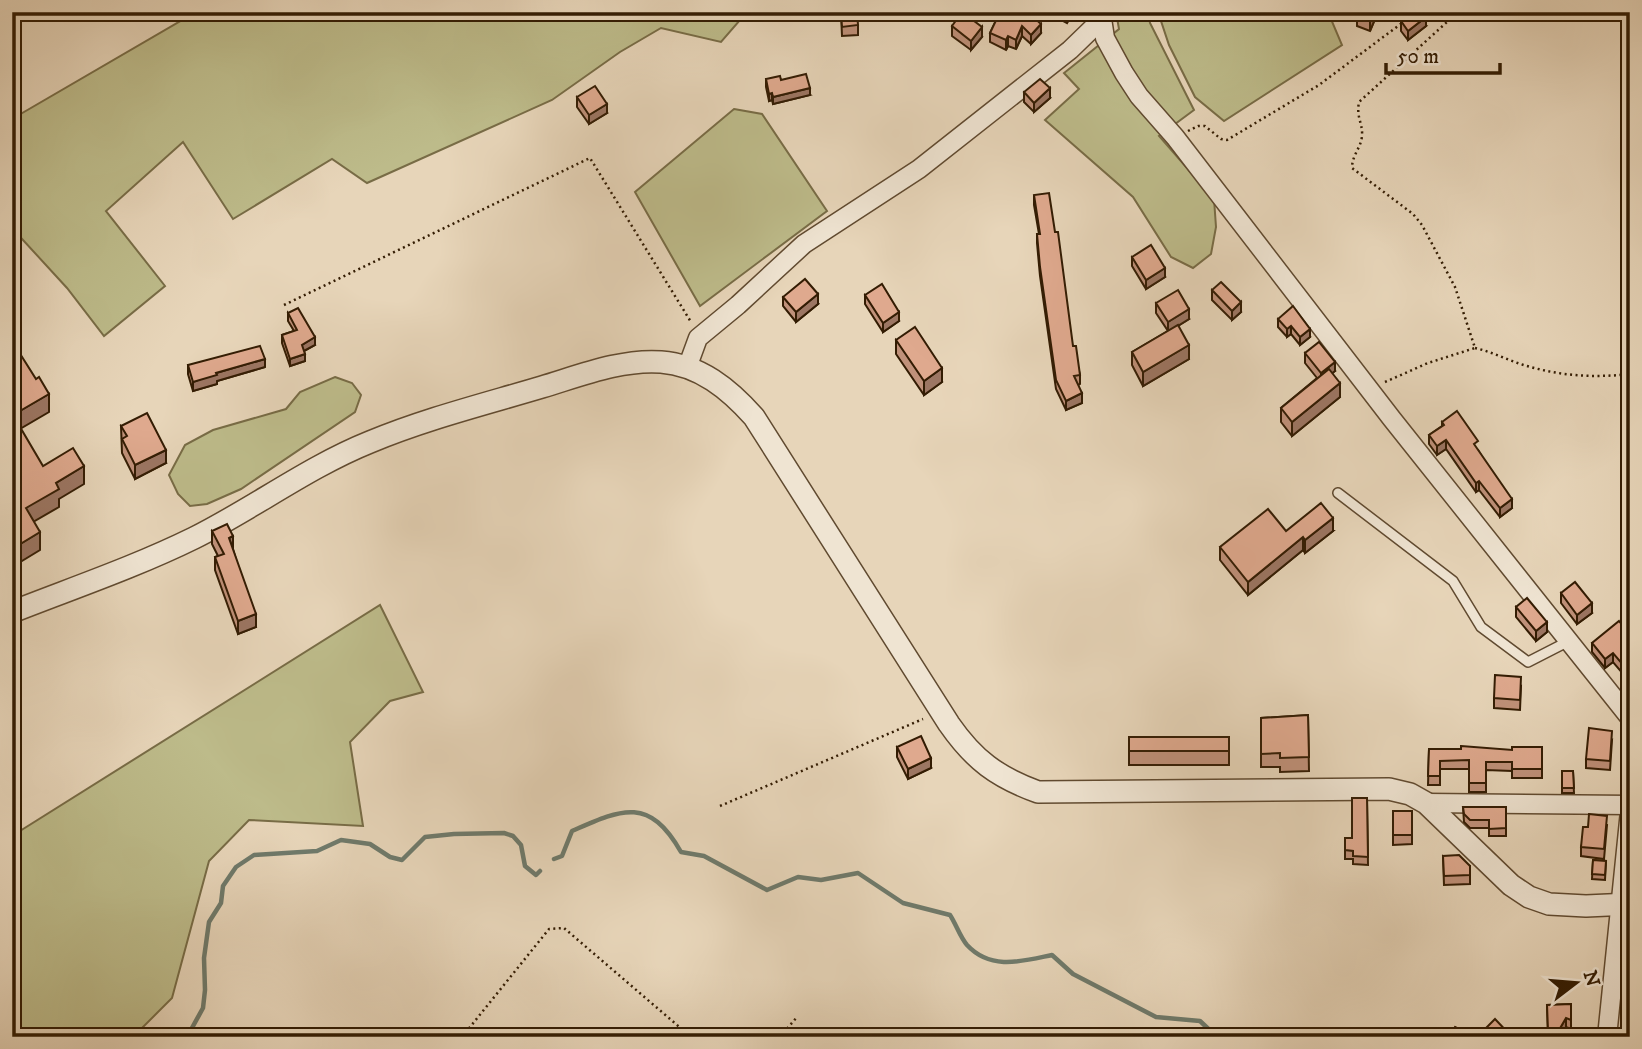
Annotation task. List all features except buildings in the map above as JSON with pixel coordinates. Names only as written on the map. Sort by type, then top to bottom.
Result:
[{"type":"street","points":[[1102,16],[1105,38],[1139,96],[1175,137],[1370,390],[1630,718]]},
{"type":"street","points":[[687,368],[698,338],[804,244],[919,169],[1070,50],[1102,16]]},
{"type":"street","points":[[12,612],[184,543],[335,458],[409,427],[617,366],[661,362],[687,368],[724,387],[754,417],[966,749],[995,773],[1038,792],[1389,789],[1410,794],[1426,803],[1511,885],[1529,897],[1549,904],[1626,905]]},
{"type":"street","points":[[1426,803],[1630,805]]},
{"type":"street","points":[[1607,1037],[1626,905],[1630,811]]},
{"type":"lane","points":[[1338,493],[1453,581],[1481,626],[1528,662],[1569,641]]},
{"type":"path","points":[[1453,12],[1447,22],[1359,102],[1358,120],[1362,138],[1352,158],[1352,168],[1413,214],[1422,225],[1455,286],[1475,348]]},
{"type":"path","points":[[1175,137],[1205,126],[1221,139],[1227,140],[1319,85],[1405,21]]},
{"type":"path","points":[[284,305],[590,158],[686,312],[698,338]]},
{"type":"path","points":[[1370,390],[1406,371],[1475,348],[1527,366],[1580,376],[1630,374]]},
{"type":"path","points":[[720,806],[941,712]]},
{"type":"path","points":[[462,1037],[550,929],[564,928],[691,1037]]},
{"type":"path","points":[[780,1037],[797,1017]]},
{"type":"shaded area","points":[[178,12],[747,12],[721,42],[661,28],[620,52],[552,100],[367,183],[332,159],[233,219],[183,142],[106,211],[165,286],[104,336],[67,288],[12,228],[12,119],[182,20]]},
{"type":"shaded area","points":[[1116,12],[1148,12],[1150,23],[1194,110],[1159,136],[1214,199],[1216,227],[1211,254],[1193,268],[1171,257],[1133,197],[1045,120],[1079,89],[1064,73],[1119,29]]},
{"type":"shaded area","points":[[1158,12],[1328,12],[1342,45],[1224,121],[1195,97],[1169,45]]},
{"type":"shaded area","points":[[734,109],[762,114],[827,211],[700,306],[635,192]]},
{"type":"shaded area","points":[[335,377],[352,383],[361,395],[355,412],[241,489],[207,504],[190,506],[178,494],[169,475],[185,445],[213,430],[286,409],[300,392]]},
{"type":"shaded area","points":[[380,605],[423,692],[390,701],[350,742],[363,826],[249,820],[209,861],[172,998],[133,1037],[12,1037],[12,836]]},
{"type":"waterway","points":[[554,859],[562,856],[572,831],[620,813],[646,815],[658,822],[681,852],[704,856],[767,890],[798,877],[821,880],[858,873],[903,903],[950,915],[967,945],[986,958],[1008,962],[1052,955],[1073,974],[1156,1017],[1200,1021],[1217,1037]]},
{"type":"waterway","points":[[187,1037],[203,1008],[204,958],[209,922],[221,903],[223,886],[236,867],[254,855],[317,851],[341,840],[370,844],[390,857],[402,860],[425,837],[504,833],[513,836],[521,845],[525,866],[536,875],[540,871]]}]
